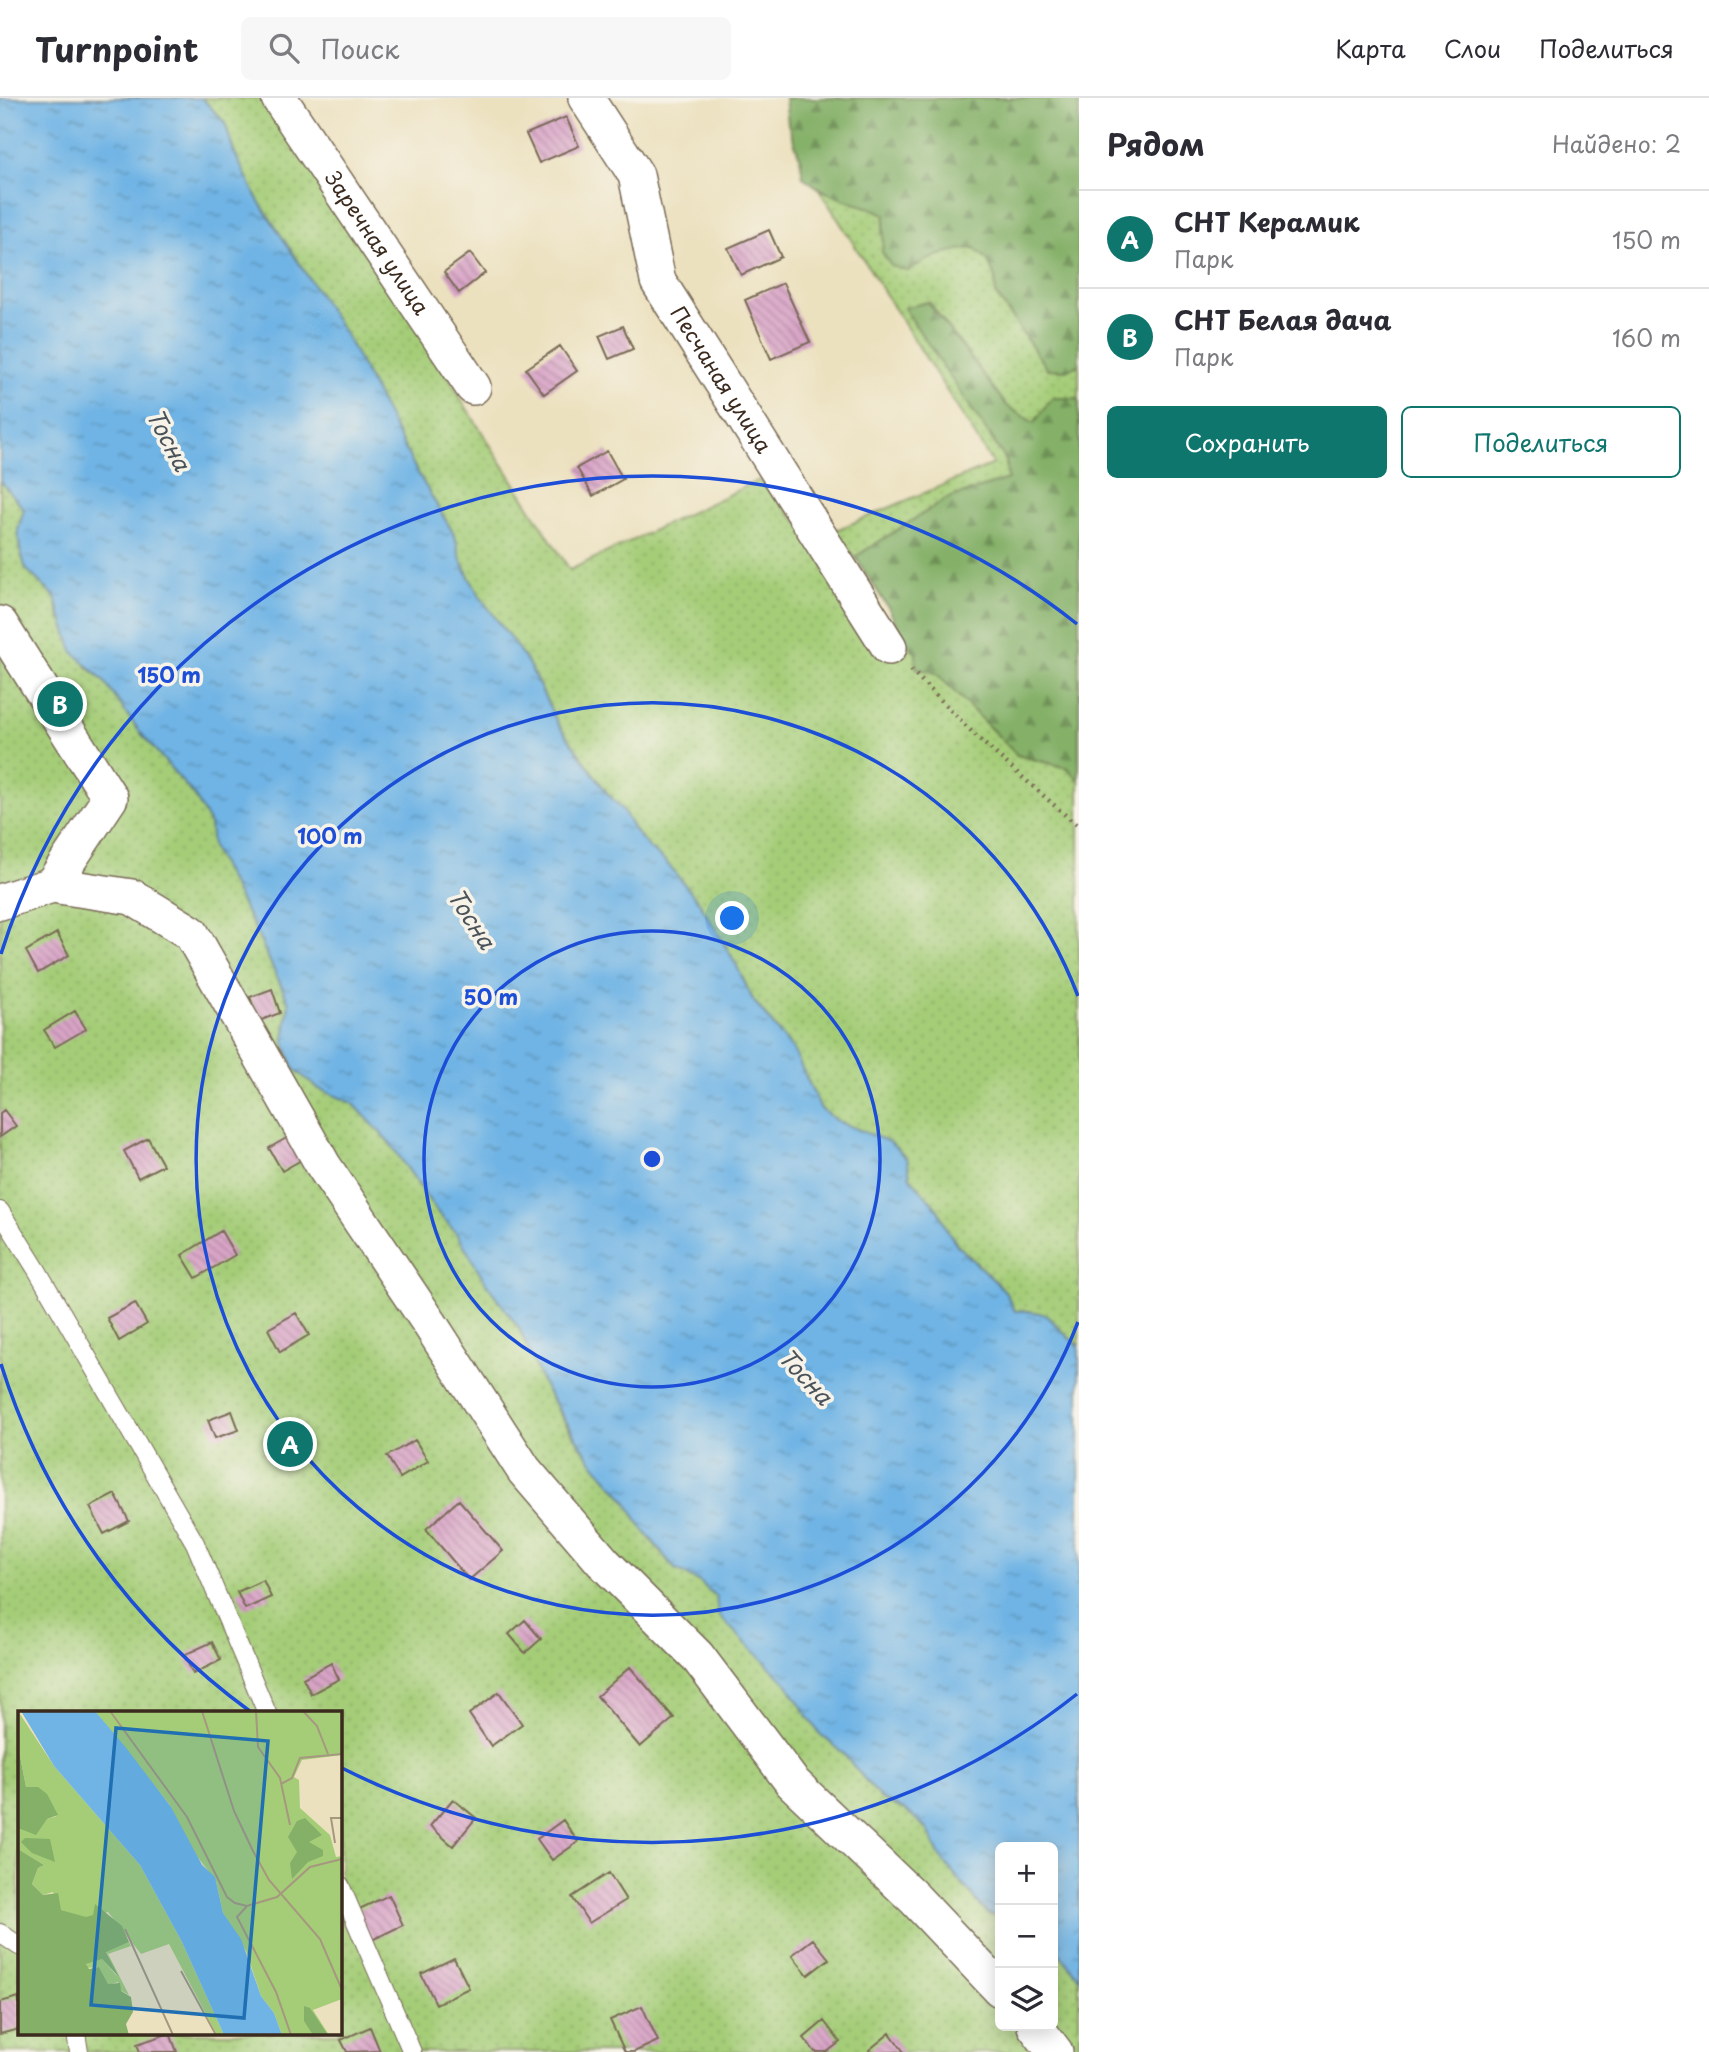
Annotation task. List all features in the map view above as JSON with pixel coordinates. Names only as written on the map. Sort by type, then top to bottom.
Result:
[{"type":"street","name":"Заречная улица","points":[[279,98],[473,387]]},
{"type":"street","name":"Песчаная улица","points":[[586,98],[636,175],[659,281],[889,647]]},
{"type":"street","points":[[0,624],[110,798],[52,886]]},
{"type":"street","points":[[0,902],[52,886],[132,897],[191,933],[323,1165],[524,1470],[604,1562],[697,1656],[792,1782],[914,1898],[995,1984]]},
{"type":"street","points":[[1039,2031],[1055,2052]]},
{"type":"lane","points":[[0,1211],[195,1543],[266,1711]]},
{"type":"lane","points":[[341,1887],[412,2052]]},
{"type":"lane","points":[[0,1933],[18,1945]]},
{"type":"path","points":[[889,647],[979,739],[1079,827]]},
{"type":"green space","points":[[202,98],[272,98],[357,217],[464,404],[570,570],[759,480],[916,653],[1017,755],[1068,768],[1079,781],[1079,1345],[1046,1316],[1029,1311],[1015,1311],[1005,1291],[959,1246],[947,1230],[938,1210],[910,1177],[907,1159],[890,1142],[839,1122],[821,1109],[794,1051],[753,1000],[725,944],[666,862],[649,848],[634,830],[623,810],[608,794],[558,724],[528,663],[479,595],[460,557],[455,536],[416,470],[347,337],[258,200],[234,152],[225,123]]},
{"type":"green space","points":[[785,98],[1079,98],[1079,365],[1065,370],[1047,369],[996,294],[995,277],[987,259],[974,248],[940,255],[908,271],[891,266],[882,252],[885,215],[833,195],[803,177],[800,158],[788,124]]},
{"type":"green space","points":[[819,189],[854,203],[871,206],[885,215],[882,234],[908,271],[940,255],[974,248],[987,259],[995,277],[996,295],[1047,368],[1065,370],[1079,365],[1079,398],[1052,398],[1034,423],[1007,406],[929,302],[905,308],[1006,460],[1008,479],[946,499],[855,557],[834,531],[993,464]]},
{"type":"green space","points":[[928,302],[1007,406],[1034,423],[1052,398],[1079,398],[1079,781],[1068,768],[1017,755],[936,673],[916,668],[916,653],[904,639],[889,609],[855,557],[946,499],[1008,479],[1006,460],[904,308]]},
{"type":"green space","points":[[0,481],[24,509],[18,530],[26,569],[55,597],[60,617],[87,667],[103,680],[139,731],[194,795],[210,824],[212,847],[255,929],[289,1003],[284,1041],[319,1089],[353,1103],[390,1143],[438,1213],[458,1235],[486,1283],[519,1328],[545,1388],[569,1429],[590,1459],[625,1499],[659,1550],[675,1569],[700,1582],[716,1597],[745,1643],[786,1683],[820,1734],[842,1752],[882,1800],[906,1810],[928,1830],[940,1857],[987,1913],[995,1915],[995,2031],[1058,2031],[1058,1952],[1079,1977],[1079,2052],[0,2052]]},
{"type":"water","name":"Тосна","points":[[0,98],[202,98],[225,123],[234,152],[258,200],[347,337],[416,470],[455,536],[460,557],[479,595],[528,663],[558,724],[608,794],[623,810],[634,830],[649,848],[666,862],[699,902],[735,962],[753,1000],[794,1051],[821,1109],[839,1122],[890,1142],[907,1159],[910,1177],[938,1210],[958,1246],[1005,1291],[1015,1311],[1030,1311],[1047,1316],[1079,1345],[1079,1977],[1058,1952],[1058,1842],[995,1842],[995,1915],[987,1913],[940,1857],[928,1830],[906,1810],[882,1800],[842,1752],[820,1734],[786,1683],[718,1615],[716,1597],[700,1582],[675,1569],[642,1528],[625,1499],[590,1459],[545,1388],[519,1328],[486,1283],[458,1235],[438,1213],[390,1143],[353,1103],[319,1089],[294,1069],[284,1041],[289,1003],[255,929],[212,847],[210,824],[194,795],[139,731],[103,680],[73,652],[55,597],[26,569],[18,530],[24,509],[0,481]]},
{"type":"building","points":[[566,117],[579,146],[539,163],[526,134]]},
{"type":"building","points":[[769,230],[781,257],[741,275],[728,248]]},
{"type":"building","points":[[470,253],[485,273],[459,293],[444,272]]},
{"type":"building","points":[[783,283],[810,342],[771,359],[745,300]]},
{"type":"building","points":[[623,326],[633,349],[609,359],[599,336]]},
{"type":"building","points":[[560,346],[577,371],[544,394],[526,369]]},
{"type":"building","points":[[607,451],[623,479],[593,496],[577,468]]},
{"type":"building","points":[[57,933],[69,955],[38,973],[26,951]]},
{"type":"building","points":[[272,989],[280,1013],[259,1021],[250,997]]},
{"type":"building","points":[[75,1011],[86,1029],[55,1047],[44,1030]]},
{"type":"building","points":[[4,1110],[16,1126],[0,1137],[0,1113]]},
{"type":"building","points":[[290,1136],[303,1159],[282,1171],[269,1148]]},
{"type":"building","points":[[148,1138],[163,1165],[138,1178],[124,1151]]},
{"type":"building","points":[[221,1231],[235,1255],[196,1278],[182,1255]]},
{"type":"building","points":[[135,1303],[147,1324],[119,1341],[107,1318]]},
{"type":"building","points":[[296,1313],[309,1335],[280,1352],[268,1329]]},
{"type":"building","points":[[232,1411],[239,1430],[215,1438],[208,1420]]},
{"type":"building","points":[[415,1440],[428,1461],[400,1478],[387,1456]]},
{"type":"building","points":[[115,1494],[129,1521],[104,1534],[90,1507]]},
{"type":"building","points":[[459,1500],[503,1551],[469,1580],[426,1529]]},
{"type":"building","points":[[263,1580],[271,1597],[245,1609],[237,1592]]},
{"type":"building","points":[[525,1620],[541,1639],[525,1653],[509,1634]]},
{"type":"building","points":[[212,1642],[221,1660],[193,1674],[184,1655]]},
{"type":"building","points":[[331,1663],[339,1679],[311,1694],[303,1678]]},
{"type":"building","points":[[630,1667],[674,1718],[640,1747],[597,1696]]},
{"type":"building","points":[[499,1692],[522,1724],[491,1746],[469,1714]]},
{"type":"building","points":[[453,1799],[476,1818],[453,1846],[430,1826]]},
{"type":"building","points":[[563,1820],[578,1842],[552,1860],[537,1839]]},
{"type":"building","points":[[609,1873],[626,1900],[589,1923],[572,1897]]},
{"type":"building","points":[[389,1895],[403,1925],[370,1941],[355,1911]]},
{"type":"building","points":[[813,1939],[829,1959],[808,1975],[792,1955]]},
{"type":"building","points":[[454,1958],[469,1988],[436,2004],[421,1974]]},
{"type":"building","points":[[18,1997],[18,2029],[0,2034],[0,2002]]},
{"type":"building","points":[[642,2006],[658,2041],[634,2052],[625,2052],[610,2020]]},
{"type":"building","points":[[824,2021],[840,2042],[827,2052],[815,2052],[804,2038]]},
{"type":"building","points":[[370,2027],[380,2051],[347,2052],[341,2040]]},
{"type":"building","points":[[890,2033],[904,2052],[870,2052],[869,2050]]},
{"type":"building","points":[[171,2035],[177,2052],[140,2052],[137,2044]]},
{"type":"place","name":"СНТ Белая дача","points":[[60,704]]},
{"type":"place","name":"СНТ Керамик","points":[[290,1444]]}]
